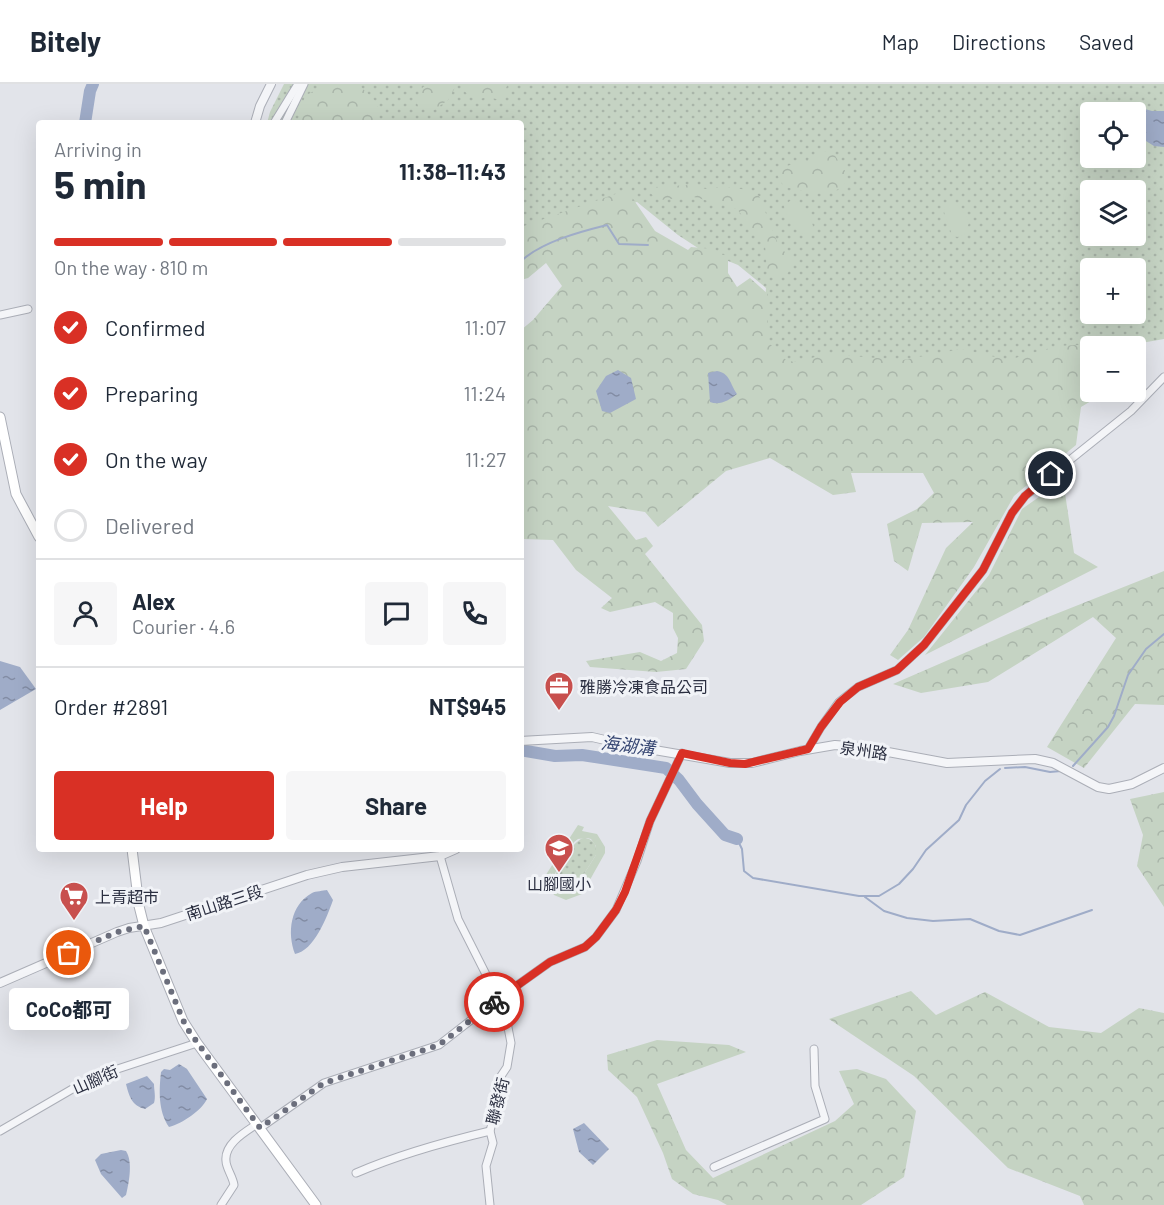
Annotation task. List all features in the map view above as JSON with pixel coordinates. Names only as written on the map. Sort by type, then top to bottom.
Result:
[{"type":"main road","points":[[0,417],[16,494],[36,531]]},
{"type":"main road","points":[[132,852],[139,906],[144,926],[183,1021],[315,1204]]},
{"type":"street","points":[[256,120],[271,84]]},
{"type":"street","points":[[276,120],[298,84]]},
{"type":"street","points":[[286,120],[304,84]]},
{"type":"street","points":[[0,315],[28,309]]},
{"type":"street","points":[[808,749],[840,702],[858,687],[897,670],[924,645],[983,570],[1012,513],[1025,496],[1131,411],[1164,377]]},
{"type":"street","name":"泉州路","points":[[524,741],[592,737],[632,746],[745,764],[835,745],[861,747],[947,763],[1035,759],[1053,763],[1098,787],[1109,789],[1132,784],[1164,768]]},
{"type":"street","points":[[221,1205],[234,1185],[226,1161],[230,1146],[239,1137],[324,1083],[439,1045],[550,962],[585,947],[596,937],[616,910],[625,892],[650,821],[682,753]]},
{"type":"street","name":"南山路三段","points":[[0,983],[117,932],[161,923],[307,875],[342,867],[440,856],[449,852]]},
{"type":"street","name":"聯發街","points":[[440,856],[458,919],[505,1012],[511,1043],[507,1067],[501,1076],[490,1131],[493,1143],[486,1166],[490,1205]]},
{"type":"street","name":"山腳街","points":[[0,1131],[93,1077],[197,1043]]},
{"type":"street","points":[[714,1167],[825,1119],[815,1086],[814,1049]]},
{"type":"street","points":[[357,1173],[386,1160],[442,1142],[490,1131]]},
{"type":"green space","points":[[284,84],[1164,84],[1164,339],[1146,342],[1146,336],[1080,336],[1080,349],[1032,364],[790,370],[762,341],[766,288],[738,265],[701,250],[678,235],[637,202],[524,234],[524,120],[268,120]]},
{"type":"green space","points":[[326,84],[358,84],[375,101],[380,113],[377,120],[298,120],[305,96]]},
{"type":"green space","points":[[430,84],[457,84],[448,100],[434,110],[418,107],[416,100],[423,87]]},
{"type":"green space","points":[[464,84],[508,84],[500,100],[488,97],[475,100],[464,91]]},
{"type":"green space","points":[[824,151],[834,154],[845,171],[848,180],[841,187],[834,191],[818,193],[784,187],[778,176],[783,167],[811,159]]},
{"type":"green space","points":[[689,185],[706,189],[720,187],[751,190],[759,196],[780,249],[794,257],[788,273],[771,277],[767,270],[765,245],[737,209],[694,197],[659,200],[650,193],[655,187]]},
{"type":"green space","points":[[627,190],[655,231],[688,250],[691,247],[713,249],[728,257],[728,273],[737,287],[750,278],[768,294],[768,342],[787,361],[798,362],[825,354],[903,360],[961,349],[1008,360],[1057,346],[1080,345],[1080,402],[1089,402],[1081,407],[1076,445],[1014,496],[974,567],[924,637],[898,660],[890,655],[908,630],[946,548],[973,522],[922,523],[908,571],[894,561],[887,524],[917,509],[934,493],[923,473],[851,473],[856,492],[833,495],[770,458],[726,471],[658,527],[645,512],[608,506],[636,540],[646,537],[653,546],[645,554],[702,625],[704,641],[686,669],[656,672],[590,667],[586,661],[640,652],[661,661],[677,653],[678,638],[673,628],[673,613],[655,602],[610,612],[601,608],[612,598],[576,570],[553,540],[524,539],[524,328],[562,286],[546,263],[524,279],[524,226]]},
{"type":"green space","points":[[791,200],[803,207],[810,217],[813,226],[808,234],[800,233],[788,219],[784,206]]},
{"type":"green space","points":[[945,204],[955,204],[966,214],[969,223],[964,235],[957,237],[952,235],[944,212]]},
{"type":"green space","points":[[1063,480],[1074,553],[1098,567],[925,655],[989,575],[1022,509]]},
{"type":"green space","points":[[1164,571],[1164,705],[1135,704],[1084,768],[1047,747],[1116,638],[1093,617],[988,682],[921,693],[893,684],[1043,619]]},
{"type":"green space","points":[[1164,792],[1164,907],[1137,866],[1143,835],[1130,799]]},
{"type":"green space","points":[[578,825],[584,827],[582,831],[597,834],[605,847],[605,853],[582,894],[566,900],[554,895],[547,882],[543,886],[540,884]],"holes":[[[578,839],[591,839],[596,846],[596,855],[573,891],[560,891],[554,884],[554,875],[574,842]]]},
{"type":"green space","points":[[583,838],[590,839],[594,843],[596,855],[573,891],[562,892],[554,884],[556,873],[568,851]]},
{"type":"green space","points":[[911,991],[936,1015],[985,992],[1049,1027],[1101,1033],[1139,1008],[1164,1013],[1164,1205],[1084,1205],[1080,1196],[1008,1168],[914,1076],[829,1019]]},
{"type":"green space","points":[[657,1040],[729,1045],[746,1052],[657,1084],[686,1150],[713,1178],[835,1121],[854,1104],[839,1071],[857,1069],[886,1079],[916,1111],[904,1177],[861,1205],[727,1205],[718,1200],[693,1194],[672,1179],[663,1153],[637,1097],[608,1070],[607,1055]]},
{"type":"water","points":[[1146,109],[1164,111],[1164,147],[1154,146],[1146,141]]},
{"type":"water","points":[[618,370],[631,378],[636,399],[610,413],[602,411],[596,391],[606,376]]},
{"type":"water","points":[[717,371],[725,374],[737,394],[721,403],[710,402],[708,373]]},
{"type":"water","points":[[0,661],[20,667],[36,689],[0,710]]},
{"type":"water","points":[[327,890],[333,900],[323,924],[308,947],[295,954],[291,929],[295,912],[305,898],[312,893]]},
{"type":"water","points":[[179,1064],[187,1069],[207,1099],[191,1116],[169,1127],[161,1107],[161,1072],[164,1069],[170,1070]]},
{"type":"water","points":[[147,1076],[154,1084],[155,1098],[154,1103],[145,1109],[134,1103],[126,1084]]},
{"type":"water","points":[[584,1123],[609,1149],[593,1165],[579,1152],[573,1129]]},
{"type":"water","points":[[126,1151],[130,1166],[126,1195],[122,1198],[101,1174],[95,1160],[101,1154]]},
{"type":"waterway","name":"海湖溝","points":[[85,120],[93,84]]},
{"type":"waterway","points":[[524,259],[549,243],[607,225],[619,244],[648,245]]},
{"type":"waterway","points":[[1073,766],[1108,727],[1128,675],[1146,649],[1164,634]]},
{"type":"waterway","name":"海湖溝","points":[[524,751],[555,756],[582,755],[666,768],[679,780],[725,835],[737,839]]},
{"type":"waterway","points":[[1005,768],[1025,767],[1050,772],[1061,771]]},
{"type":"waterway","points":[[737,839],[742,849],[744,871],[753,878],[859,896],[879,896],[899,884],[926,850],[959,820],[966,805],[985,781],[1000,769]]},
{"type":"waterway","points":[[865,897],[884,911],[907,918],[933,921],[970,919],[999,931],[1020,935],[1092,910]]},
{"type":"way so far","points":[[69,953],[117,932],[144,926],[186,1027],[260,1128],[324,1083],[439,1045],[494,1002]]},
{"type":"place","name":"雅勝冷凍食品公司","points":[[559,712]]},
{"type":"place","name":"山腳國小","points":[[559,874]]},
{"type":"place","name":"上青超市","points":[[74,922]]},
{"type":"place","name":"CoCo都可","points":[[69,953]]},
{"type":"route","points":[[494,1002],[550,962],[585,947],[596,937],[616,910],[625,892],[650,821],[682,753],[745,764],[808,749],[840,702],[858,687],[897,670],[924,645],[983,570],[1012,513],[1025,496],[1051,474]]}]
